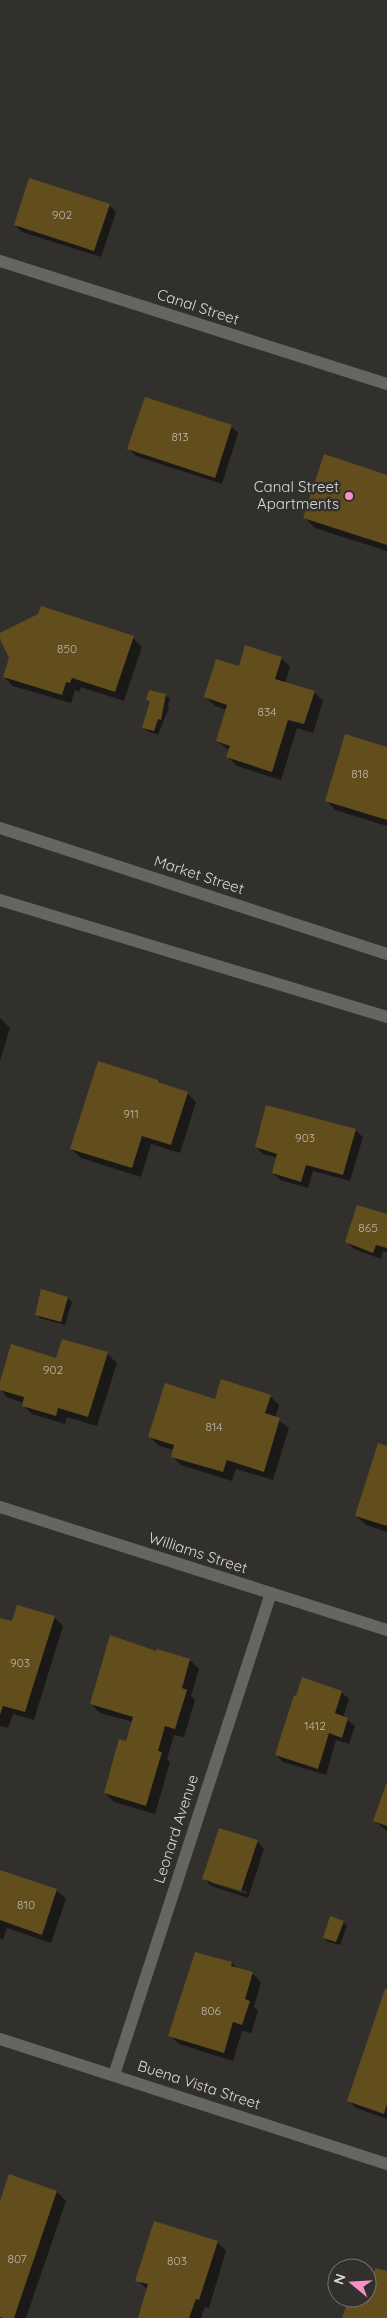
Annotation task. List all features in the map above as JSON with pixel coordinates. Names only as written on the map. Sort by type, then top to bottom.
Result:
[{"type":"street","name":"Canal Street","points":[[0,261],[387,384]]},
{"type":"street","name":"Market Street","points":[[0,828],[387,954]]},
{"type":"street","points":[[0,900],[387,1017]]},
{"type":"street","name":"Williams Street","points":[[0,1507],[387,1630]]},
{"type":"street","name":"Leonard Avenue","points":[[114,2075],[271,1593]]},
{"type":"street","name":"Buena Vista Street","points":[[0,2039],[387,2164]]},
{"type":"building","points":[[29,178],[110,204],[94,251],[14,225]]},
{"type":"building","points":[[145,397],[232,425],[215,478],[127,449]]},
{"type":"building","name":"Canal Street Apartments","points":[[324,454],[387,475],[387,545],[303,518]]},
{"type":"building","points":[[41,606],[134,636],[115,692],[72,678],[70,683],[66,682],[62,695],[3,677],[9,658],[0,639],[0,633],[38,614]]},
{"type":"building","points":[[245,645],[282,657],[275,679],[315,691],[304,724],[288,720],[272,772],[226,757],[230,746],[216,741],[227,705],[204,697],[216,659],[239,666]]},
{"type":"building","points":[[149,690],[166,694],[161,720],[158,719],[154,731],[142,728],[150,701],[146,700]]},
{"type":"building","points":[[345,734],[387,747],[387,820],[325,801]]},
{"type":"building","points":[[98,1061],[158,1080],[158,1082],[188,1092],[171,1145],[142,1136],[132,1168],[70,1149]]},
{"type":"building","points":[[266,1105],[356,1129],[343,1175],[306,1165],[301,1182],[272,1173],[277,1154],[255,1147]]},
{"type":"building","points":[[357,1205],[387,1214],[387,1248],[376,1245],[373,1253],[345,1242]]},
{"type":"building","points":[[41,1289],[68,1297],[61,1322],[35,1315]]},
{"type":"building","points":[[62,1339],[108,1352],[88,1417],[58,1408],[56,1416],[22,1406],[24,1397],[0,1390],[0,1382],[11,1344],[56,1358]]},
{"type":"building","points":[[221,1379],[271,1395],[265,1413],[280,1418],[264,1472],[227,1460],[223,1472],[171,1457],[174,1445],[148,1437],[165,1383],[215,1399]]},
{"type":"building","points":[[378,1443],[387,1446],[387,1526],[355,1516]]},
{"type":"building","points":[[17,1605],[55,1616],[25,1712],[3,1706],[0,1715],[0,1618],[12,1621]]},
{"type":"building","points":[[110,1635],[156,1651],[157,1649],[190,1659],[182,1688],[187,1690],[175,1729],[165,1726],[158,1751],[162,1752],[146,1806],[104,1793],[119,1739],[126,1741],[133,1717],[90,1704]]},
{"type":"building","points":[[302,1677],[342,1691],[335,1713],[348,1718],[342,1738],[329,1733],[318,1769],[275,1755],[294,1695],[296,1696]]},
{"type":"building","points":[[387,1782],[387,1826],[373,1821]]},
{"type":"building","points":[[219,1828],[258,1840],[241,1891],[202,1879]]},
{"type":"building","points":[[0,1870],[57,1889],[42,1935],[0,1920]]},
{"type":"building","points":[[330,1916],[344,1921],[336,1942],[323,1938]]},
{"type":"building","points":[[195,1952],[232,1962],[231,1966],[253,1972],[245,1999],[250,2001],[242,2025],[233,2022],[224,2053],[168,2036]]},
{"type":"building","points":[[385,1989],[387,1989],[387,2104],[384,2114],[347,2101]]},
{"type":"building","points":[[9,2174],[57,2191],[14,2318],[3,2318],[0,2317],[0,2201]]},
{"type":"building","points":[[154,2221],[218,2241],[199,2300],[196,2299],[189,2318],[138,2318],[148,2284],[135,2281]]},
{"type":"building","points":[[377,2268],[387,2271],[387,2318],[342,2318],[346,2308],[377,2308]]},
{"type":"place","name":"Canal Street Apartments","points":[[349,496]]}]
